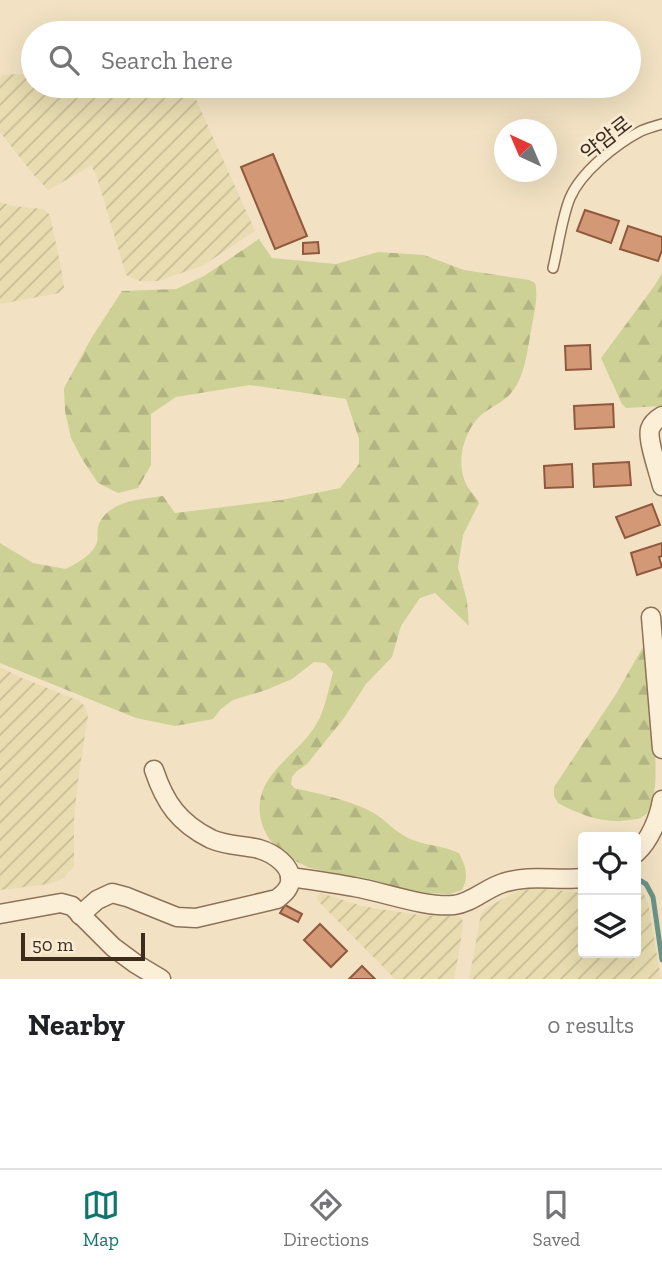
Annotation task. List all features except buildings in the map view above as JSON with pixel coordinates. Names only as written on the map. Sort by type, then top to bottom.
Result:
[{"type":"street","points":[[662,416],[650,429],[662,486]]},
{"type":"street","points":[[651,617],[662,749]]},
{"type":"street","points":[[80,915],[97,900],[112,893],[177,917],[197,918],[277,899],[286,890],[290,877],[283,863],[261,849],[231,846],[211,839],[186,822],[173,810],[154,770]]},
{"type":"street","points":[[641,847],[651,832],[662,800]]},
{"type":"street","points":[[290,877],[355,887],[434,904],[453,905],[467,902],[503,883],[527,877],[578,878]]},
{"type":"street","points":[[0,914],[61,903],[72,906],[113,947],[161,979]]},
{"type":"lane","name":"약암로","points":[[553,268],[570,200],[576,187],[620,145],[644,129],[662,124]]},
{"type":"shaded area","points":[[21,74],[21,98],[195,98],[255,231],[202,266],[158,281],[140,281],[126,275],[96,174],[91,166],[48,190],[0,132],[2,75]]},
{"type":"shaded area","points":[[0,202],[43,209],[50,215],[63,278],[64,288],[59,293],[0,304]]},
{"type":"shaded area","points":[[0,667],[77,700],[85,706],[88,716],[74,819],[74,866],[64,878],[49,884],[0,890]]},
{"type":"shaded area","points":[[538,888],[578,892],[578,958],[641,958],[641,890],[648,903],[661,979],[469,979],[481,914],[485,909],[521,890]]},
{"type":"shaded area","points":[[321,893],[362,906],[386,910],[421,915],[459,916],[463,923],[454,979],[395,979],[321,904],[317,899]]},
{"type":"green space","points":[[259,239],[272,258],[336,264],[378,252],[424,255],[464,270],[535,283],[535,307],[527,356],[519,380],[508,396],[474,423],[465,440],[461,459],[463,477],[479,503],[463,535],[458,567],[467,601],[469,626],[435,593],[420,598],[401,626],[392,657],[366,684],[344,718],[307,764],[292,777],[291,784],[294,788],[337,798],[368,810],[414,841],[459,853],[465,867],[465,881],[462,890],[450,894],[426,893],[310,868],[282,852],[266,832],[260,814],[265,785],[320,718],[333,672],[325,663],[314,662],[292,679],[233,700],[213,719],[175,726],[136,718],[0,663],[0,543],[33,563],[66,569],[90,553],[97,543],[98,526],[110,510],[118,506],[163,496],[175,513],[281,500],[340,488],[359,464],[359,439],[346,399],[250,385],[176,397],[151,414],[151,465],[138,488],[118,493],[98,483],[71,438],[65,411],[64,388],[92,337],[122,291],[176,289],[204,276]]},
{"type":"green space","points":[[662,273],[662,406],[626,408],[601,358]]},
{"type":"green space","points":[[643,647],[647,647],[656,775],[652,802],[648,812],[637,819],[610,821],[584,815],[558,803],[554,796],[554,787],[616,694]]},
{"type":"waterway","points":[[641,881],[646,884],[653,897],[662,960]]}]
